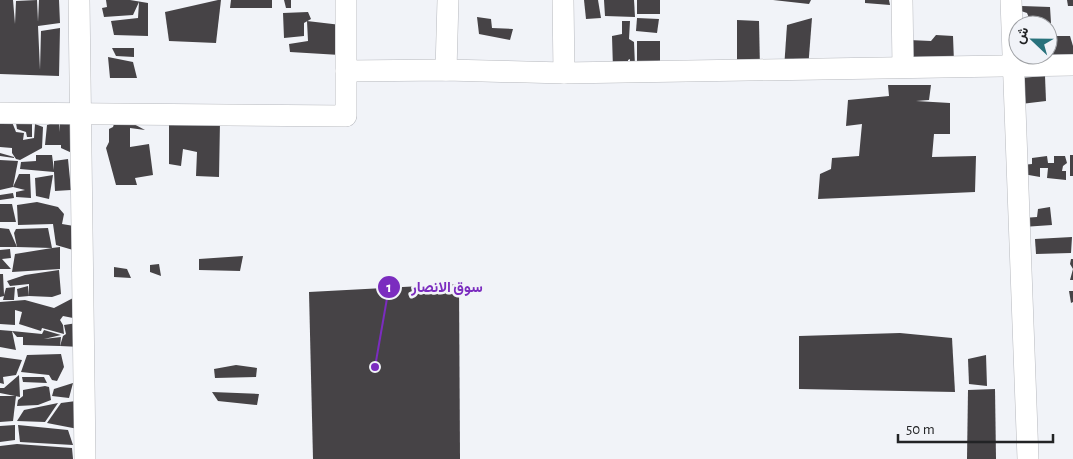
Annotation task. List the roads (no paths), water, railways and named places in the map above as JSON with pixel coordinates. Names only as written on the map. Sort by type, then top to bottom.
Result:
[{"type":"street","points":[[78,0],[85,459]]},
{"type":"street","points":[[0,113],[80,112],[346,116],[346,0]]},
{"type":"street","points":[[446,70],[448,0]]},
{"type":"street","points":[[563,0],[564,73]]},
{"type":"street","points":[[902,0],[903,67]]},
{"type":"street","points":[[1011,0],[1011,15]]},
{"type":"street","points":[[346,71],[446,70],[564,73],[1008,64]]},
{"type":"street","points":[[1012,65],[1028,459]]},
{"type":"street","points":[[1058,65],[1073,65]]},
{"type":"place","name":"سوق الانصار","points":[[375,367]]}]
